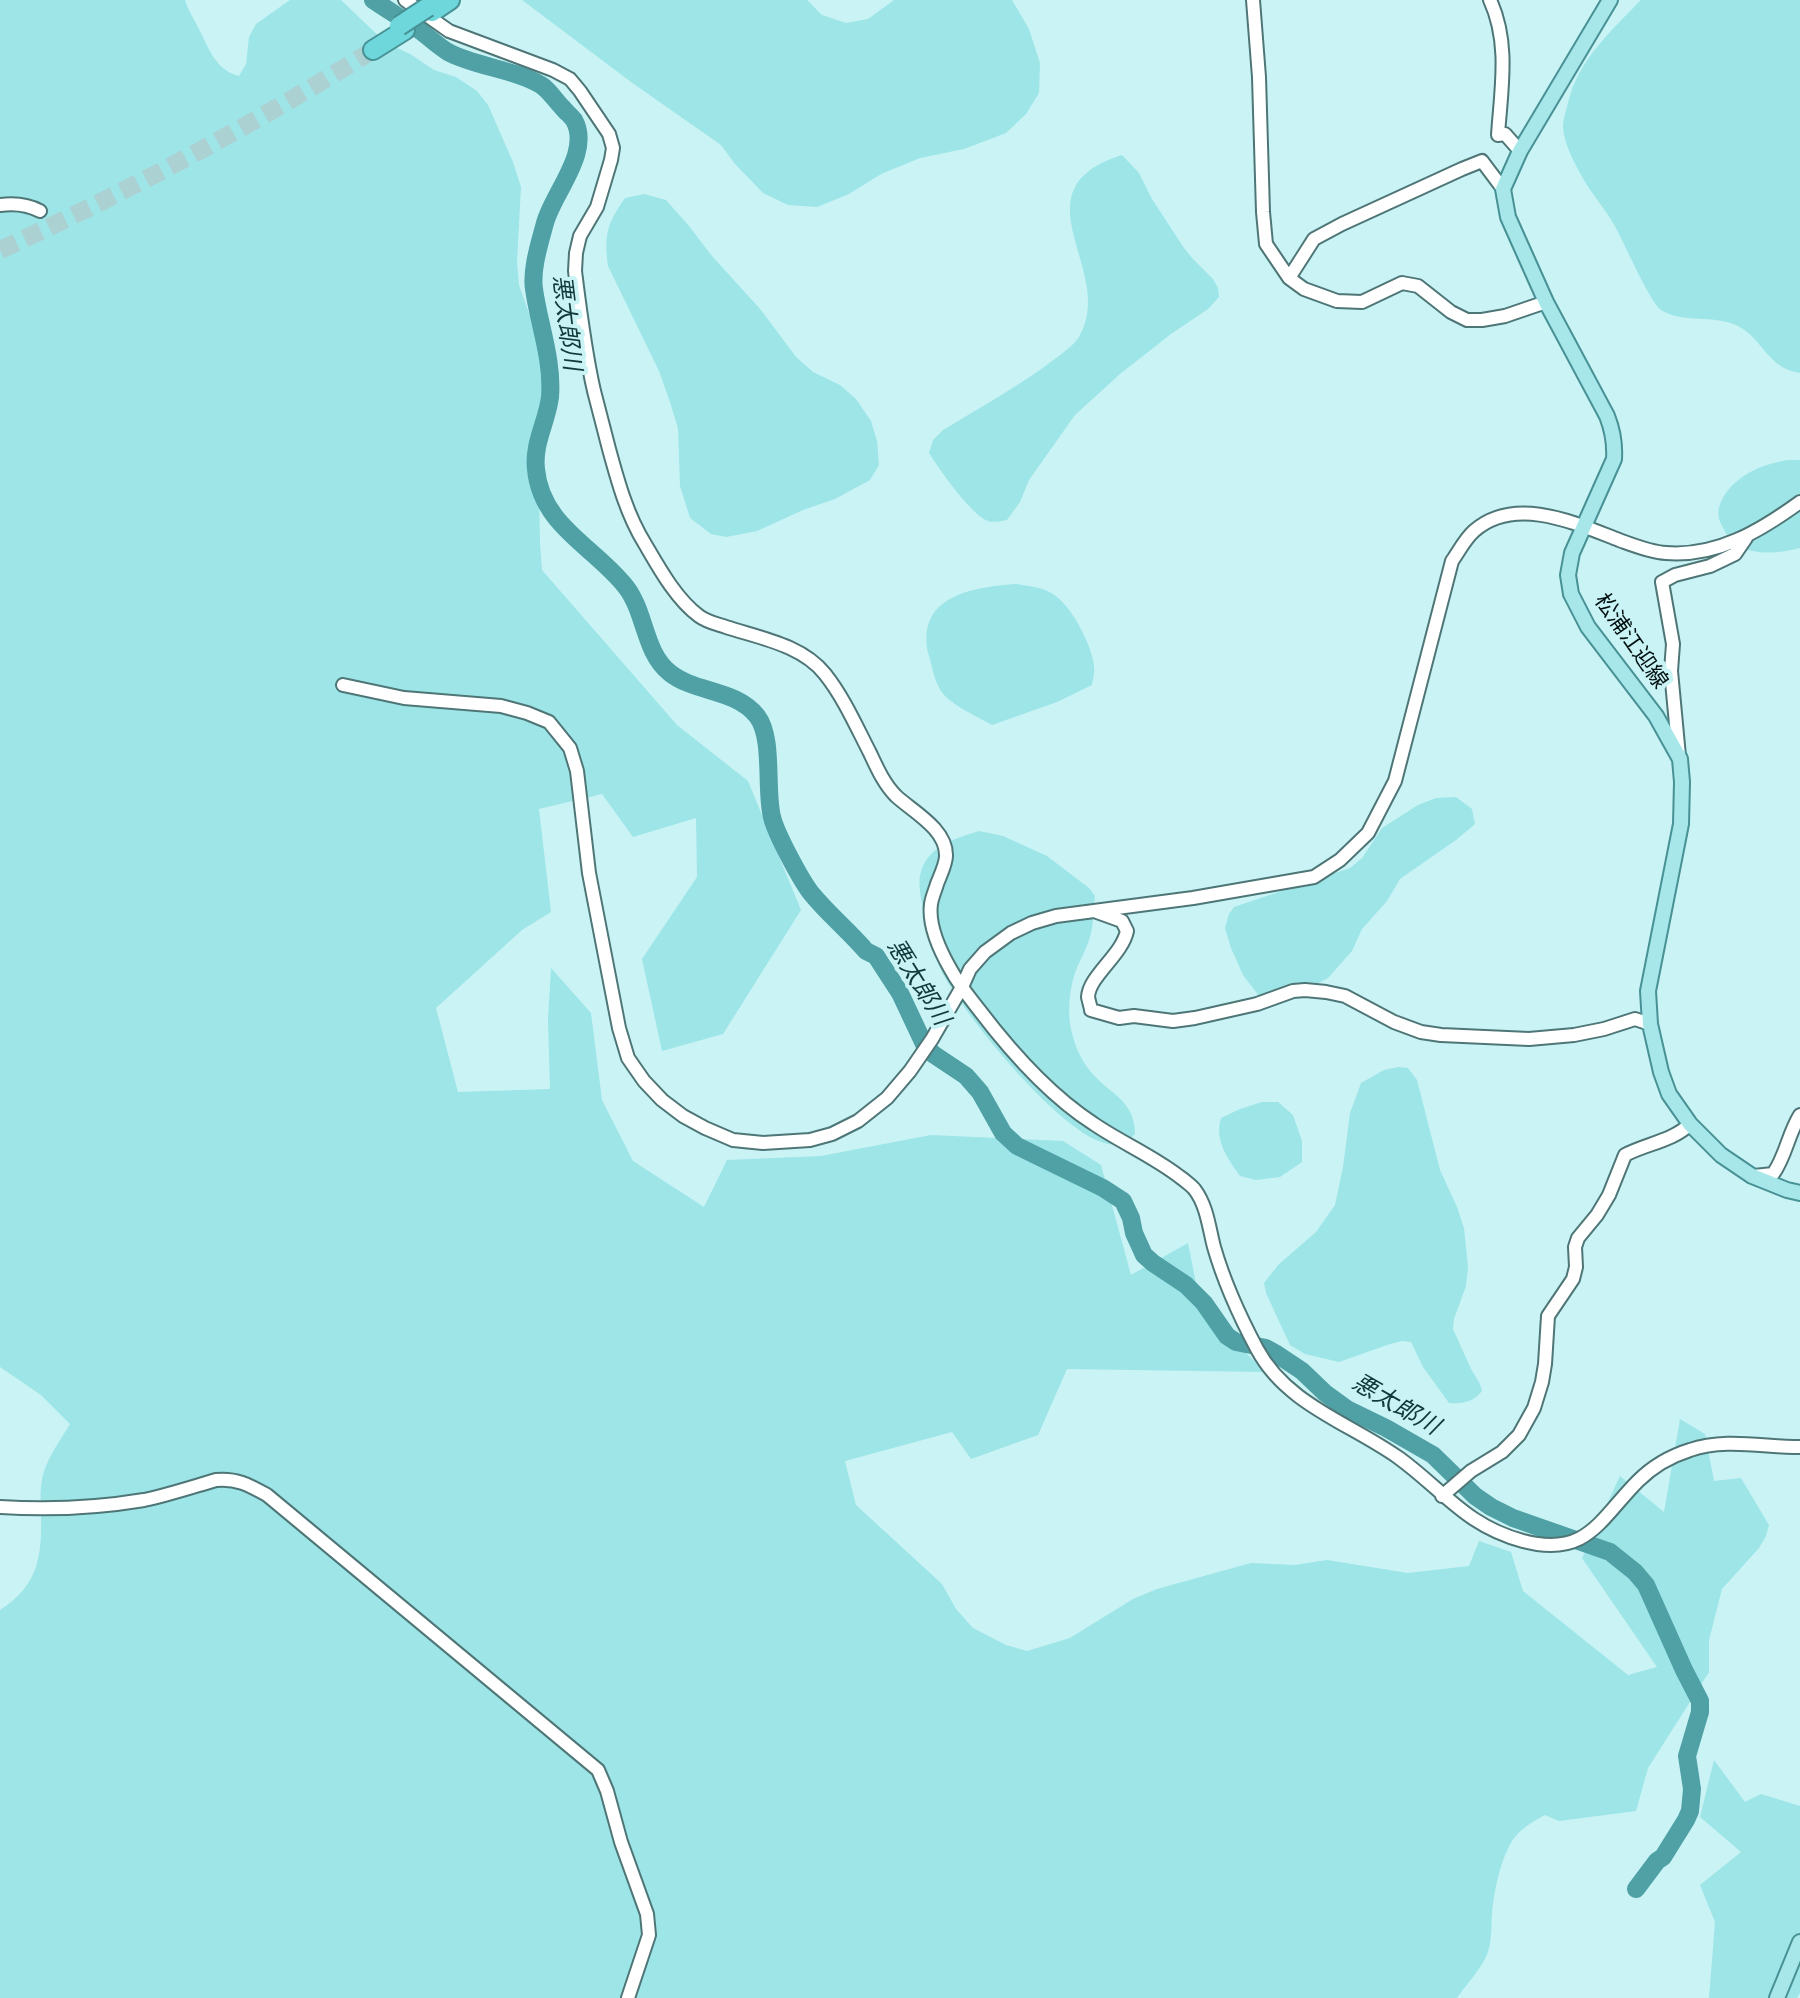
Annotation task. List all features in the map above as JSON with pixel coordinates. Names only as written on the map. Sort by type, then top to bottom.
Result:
[{"type":"highway","points":[[372,47],[432,7],[450,0]]},
{"type":"main road","points":[[1503,189],[1520,151],[1610,0]]},
{"type":"main road","name":"松浦江迎線","points":[[1503,189],[1508,217],[1546,302],[1607,416],[1615,445],[1614,459],[1572,553],[1568,575],[1571,594],[1588,627],[1656,716],[1680,759],[1681,824],[1648,991],[1650,1024],[1661,1072],[1669,1094],[1690,1124],[1721,1155],[1752,1176],[1800,1193]]},
{"type":"main road","points":[[1777,1998],[1800,1942]]},
{"type":"street","points":[[405,0],[449,31],[570,79],[609,134],[613,148],[611,160],[597,207],[580,236],[575,271],[593,388],[627,508],[642,539],[690,608],[704,620],[790,648],[810,658],[823,670],[841,696],[883,779],[894,794],[929,823],[942,841],[946,855],[930,906],[933,929],[950,969],[1001,1039],[1043,1084],[1094,1124],[1170,1169],[1195,1188],[1233,1299],[1259,1354],[1290,1391],[1396,1457],[1483,1527],[1524,1542],[1568,1545],[1597,1527],[1640,1479],[1659,1464],[1691,1449],[1711,1445],[1800,1447]]},
{"type":"street","points":[[1253,0],[1266,244],[1289,278],[1304,289],[1337,301],[1362,302],[1402,283],[1418,286],[1451,312],[1467,320],[1505,316],[1546,302]]},
{"type":"street","points":[[1490,0],[1497,15],[1503,47],[1498,135],[1505,134],[1520,151]]},
{"type":"street","points":[[1289,278],[1314,239],[1462,169],[1482,161],[1503,189]]},
{"type":"street","points":[[0,205],[15,203],[40,211]]},
{"type":"street","points":[[343,685],[404,698],[501,706],[549,722],[570,748],[577,771],[589,873],[619,1028],[628,1058],[662,1100],[705,1128],[733,1140],[763,1143],[810,1140],[832,1134],[858,1121],[887,1098],[932,1039],[970,969],[985,952],[1011,933],[1056,916],[1193,898],[1314,877],[1340,860],[1368,833],[1395,781],[1452,561],[1475,530],[1494,519],[1521,512],[1583,526],[1663,553],[1698,553],[1728,545],[1774,521],[1800,502]]},
{"type":"street","points":[[1680,759],[1671,671],[1673,644],[1662,582],[1735,554],[1748,535]]},
{"type":"street","points":[[1095,912],[1122,921],[1127,931],[1125,942],[1093,984],[1088,998],[1091,1010],[1119,1018],[1134,1016],[1173,1021],[1195,1018],[1305,990],[1345,996],[1394,1022],[1421,1032],[1441,1035],[1529,1039],[1574,1035],[1635,1019],[1650,1024]]},
{"type":"street","points":[[1752,1176],[1773,1174],[1781,1163],[1792,1127],[1800,1115]]},
{"type":"street","points":[[1442,1496],[1471,1471],[1502,1452],[1519,1435],[1534,1408],[1545,1364],[1548,1316],[1573,1279],[1578,1238],[1609,1195],[1625,1155],[1684,1130],[1690,1124]]},
{"type":"street","points":[[0,1507],[102,1506],[145,1500],[228,1479],[242,1481],[267,1495],[598,1770],[647,1914],[649,1935],[628,1998]]},
{"type":"shaded area","points":[[0,0],[185,0],[214,57],[224,69],[239,76],[246,64],[249,37],[256,24],[290,0],[341,0],[386,43],[434,70],[456,77],[477,91],[488,105],[513,162],[521,187],[517,262],[519,285],[554,383],[550,428],[538,444],[542,570],[677,725],[748,781],[801,910],[723,1034],[662,1051],[642,959],[697,877],[696,818],[633,837],[602,794],[539,809],[551,912],[522,930],[436,1008],[458,1092],[550,1089],[548,1019],[551,968],[591,1013],[602,1100],[633,1161],[704,1207],[727,1160],[821,1156],[931,1135],[1063,1141],[1101,1165],[1131,1275],[1188,1243],[1201,1308],[1265,1372],[1067,1369],[1038,1435],[971,1459],[952,1432],[845,1461],[856,1505],[942,1584],[956,1609],[973,1628],[1006,1645],[1027,1651],[1070,1638],[1133,1599],[1157,1589],[1251,1563],[1295,1565],[1327,1560],[1408,1573],[1469,1566],[1479,1541],[1511,1552],[1523,1591],[1628,1675],[1657,1667],[1582,1558],[1620,1476],[1664,1512],[1680,1419],[1705,1434],[1714,1481],[1741,1478],[1769,1525],[1766,1536],[1722,1589],[1709,1640],[1709,1672],[1648,1768],[1636,1811],[1559,1821],[1545,1815],[1518,1833],[1506,1853],[1499,1874],[1488,1952],[1457,1998],[0,1998],[0,1610],[23,1590],[36,1568],[42,1478],[70,1424],[41,1395],[0,1367]]},
{"type":"shaded area","points":[[522,0],[807,0],[822,15],[846,23],[868,19],[894,0],[1012,0],[1029,29],[1040,63],[1039,93],[1026,114],[1006,133],[964,149],[920,158],[817,207],[788,205],[763,193],[721,145]]},
{"type":"shaded area","points":[[1641,0],[1800,0],[1800,373],[1780,366],[1738,326],[1719,320],[1679,317],[1661,310],[1569,151],[1563,127],[1579,73],[1597,47]]},
{"type":"shaded area","points":[[1122,155],[1139,173],[1184,248],[1213,279],[1219,297],[1208,309],[1120,374],[1075,415],[1029,480],[1020,502],[1007,520],[988,521],[965,502],[929,453],[933,440],[943,430],[1043,368],[1079,337],[1088,312],[1087,286],[1070,211],[1074,189],[1090,170]]},
{"type":"shaded area","points":[[644,194],[666,200],[761,310],[796,357],[813,372],[840,385],[856,399],[871,421],[877,441],[879,465],[870,480],[835,499],[757,531],[726,537],[711,534],[690,518],[680,486],[678,428],[670,402],[659,371],[608,266],[607,237],[614,215],[625,198]]},
{"type":"shaded area","points":[[1788,460],[1800,460],[1800,548],[1764,553],[1733,542],[1719,518],[1718,511],[1724,496],[1736,482],[1752,471]]},
{"type":"shaded area","points":[[1016,584],[1049,592],[1067,607],[1089,647],[1094,675],[1092,685],[1057,702],[992,725],[955,704],[942,692],[933,672],[927,636],[930,620],[938,608],[950,599],[981,588]]},
{"type":"shaded area","points":[[1456,797],[1472,809],[1475,824],[1400,879],[1387,901],[1362,929],[1352,951],[1328,978],[1304,991],[1266,998],[1259,996],[1243,975],[1225,928],[1234,907],[1350,868],[1362,858],[1382,828],[1418,805],[1436,798]]},
{"type":"shaded area","points":[[979,831],[1003,836],[1047,856],[1095,896],[1091,933],[1071,987],[1070,1019],[1075,1043],[1085,1064],[1131,1113],[1135,1134],[1123,1142],[1108,1144],[1088,1136],[1042,1098],[994,1046],[940,968],[923,911],[920,876],[928,857],[942,845]]},
{"type":"shaded area","points":[[1408,1068],[1417,1080],[1440,1170],[1464,1228],[1468,1267],[1466,1286],[1453,1329],[1482,1391],[1463,1403],[1449,1403],[1423,1367],[1411,1342],[1390,1344],[1339,1362],[1305,1354],[1290,1345],[1264,1283],[1279,1264],[1316,1232],[1335,1205],[1350,1113],[1361,1083],[1384,1070]]},
{"type":"shaded area","points":[[1262,1102],[1278,1102],[1293,1115],[1302,1141],[1302,1162],[1280,1177],[1256,1180],[1240,1176],[1235,1170],[1223,1149],[1219,1126],[1221,1118]]},
{"type":"shaded area","points":[[1714,1760],[1745,1802],[1761,1794],[1800,1806],[1800,1993],[1797,1998],[1709,1998],[1715,1922],[1700,1885],[1741,1852],[1700,1817]]},
{"type":"waterway","name":"悪太郎川","points":[[373,0],[448,52],[541,85],[574,120],[578,132],[575,159],[549,211],[534,273],[550,383],[550,397],[536,450],[540,489],[558,521],[613,573],[633,597],[661,665],[680,679],[738,701],[757,716],[766,737],[772,817],[789,856],[818,901],[866,951],[876,956],[900,993],[924,1044],[933,1054],[966,1076],[980,1092],[1003,1133],[1017,1146],[1123,1201],[1144,1255],[1186,1285],[1204,1303],[1227,1336],[1236,1342],[1275,1353],[1347,1409],[1433,1455],[1475,1496],[1491,1507],[1513,1518],[1610,1552],[1646,1585],[1700,1701],[1700,1712],[1687,1756],[1692,1789],[1690,1811],[1663,1857],[1636,1889]]},
{"type":"tunnel","points":[[0,250],[190,156],[373,50]]}]
